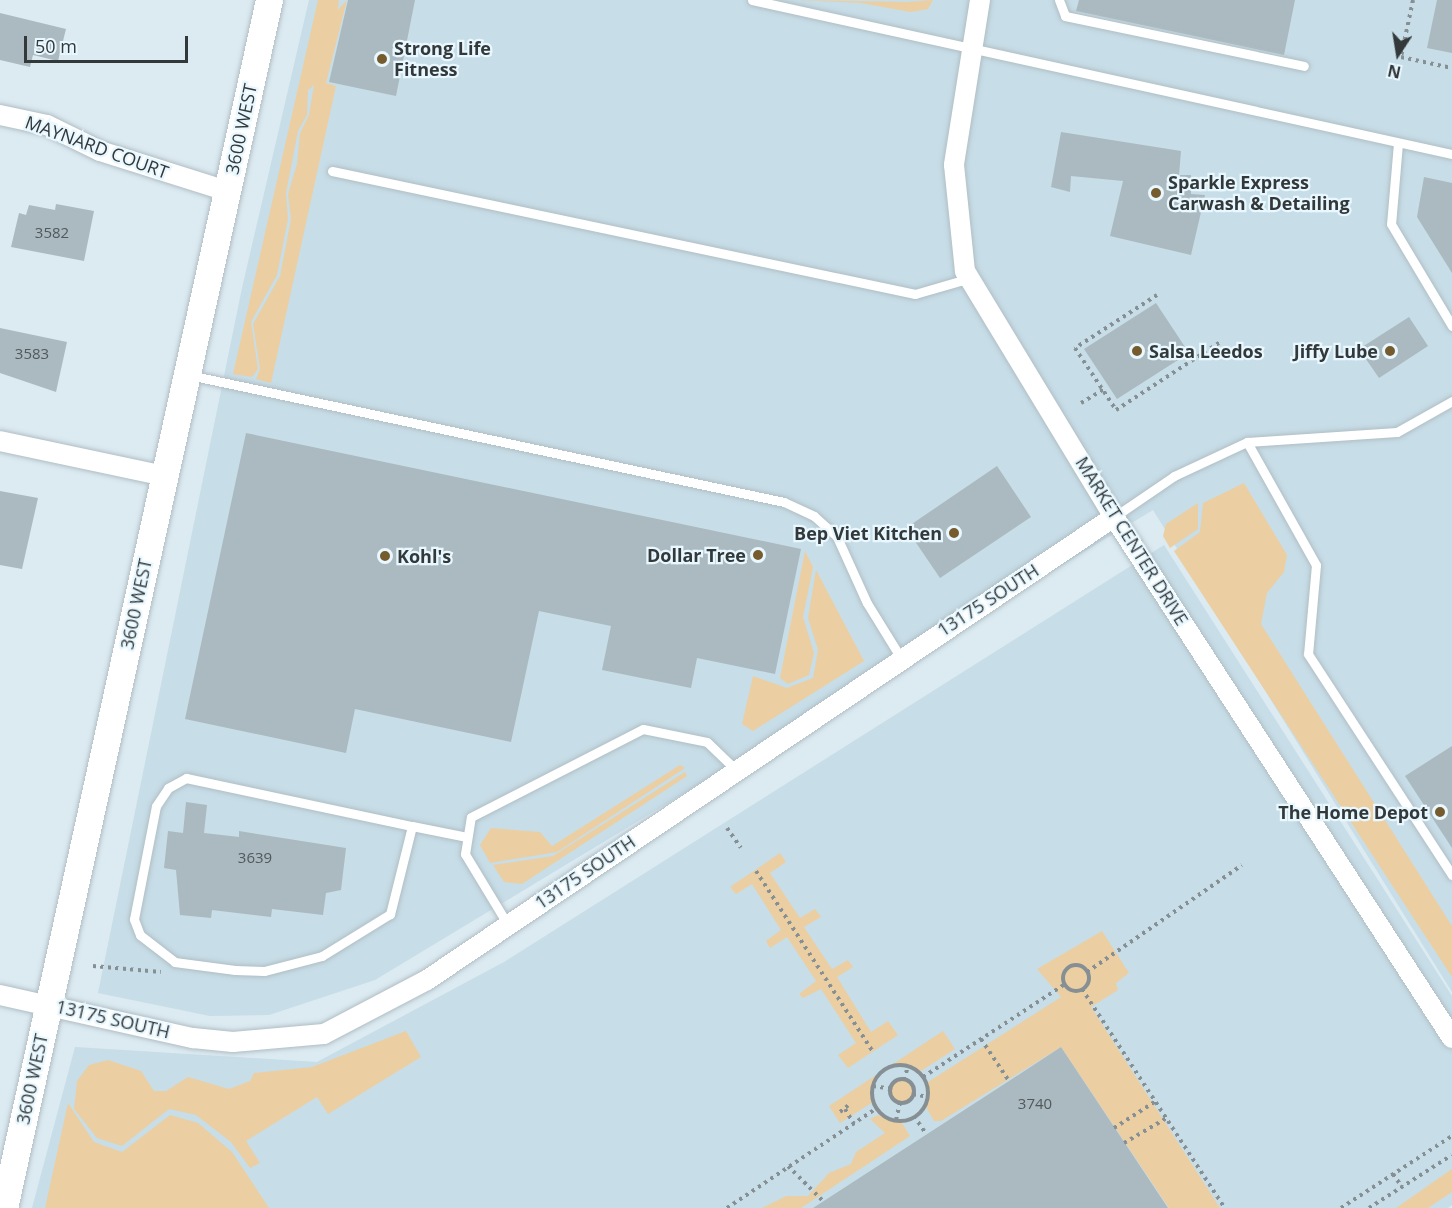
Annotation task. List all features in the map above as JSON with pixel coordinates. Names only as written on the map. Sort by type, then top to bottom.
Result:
[{"type":"main road","name":"3600 WEST","points":[[4,1208],[269,0]]},
{"type":"street","name":"MARKET CENTER DRIVE","points":[[980,0],[970,46],[954,165],[970,278],[1114,517],[1452,1038]]},
{"type":"street","name":"MAYNARD COURT","points":[[0,115],[47,125],[100,151],[227,192]]},
{"type":"street","points":[[0,441],[164,477]]},
{"type":"street","name":"13175 SOUTH","points":[[0,995],[233,1042],[324,1034],[427,980],[900,658],[1114,517]]},
{"type":"lane","points":[[752,0],[970,46],[1452,154]]},
{"type":"lane","points":[[1059,0],[1065,16],[1304,66]]},
{"type":"lane","points":[[1398,143],[1391,224],[1452,327]]},
{"type":"lane","points":[[333,171],[915,294],[970,278]]},
{"type":"lane","points":[[187,374],[784,502],[814,516],[837,537],[867,603],[900,658]]},
{"type":"lane","points":[[1114,517],[1174,476],[1247,442],[1397,432],[1452,400]]},
{"type":"lane","points":[[1247,442],[1316,565],[1308,654],[1452,875]]},
{"type":"lane","points":[[508,925],[465,854],[471,817],[643,729],[707,742],[736,770]]},
{"type":"lane","points":[[412,826],[390,914],[322,956],[264,971],[235,970],[176,962],[140,935],[134,918],[156,806],[168,788],[186,778],[467,837]]},
{"type":"path","points":[[1413,0],[1401,57],[1452,68]]},
{"type":"path","points":[[1157,295],[1075,348],[1116,410],[1222,341]]},
{"type":"path","points":[[1081,403],[1102,390]]},
{"type":"path","points":[[727,828],[741,848]]},
{"type":"path","points":[[1082,989],[1087,972],[1242,865]]},
{"type":"path","points":[[756,872],[873,1052]]},
{"type":"path","points":[[1065,984],[1067,968],[1076,965],[1087,972]]},
{"type":"path","points":[[93,966],[165,973]]},
{"type":"path","points":[[922,1077],[1065,984],[1082,989],[1225,1208]]},
{"type":"path","points":[[981,1039],[1009,1080]]},
{"type":"path","points":[[894,1063],[908,1066],[922,1077],[927,1097],[925,1110],[914,1116],[896,1120],[883,1118],[870,1098],[876,1075],[894,1063]]},
{"type":"path","points":[[873,1086],[891,1089],[904,1080],[908,1066]]},
{"type":"path","points":[[904,1080],[913,1094],[927,1097]]},
{"type":"path","points":[[891,1089],[900,1103]]},
{"type":"path","points":[[896,1120],[900,1103],[913,1094]]},
{"type":"path","points":[[1114,1128],[1156,1101]]},
{"type":"path","points":[[850,1104],[842,1110],[854,1124]]},
{"type":"path","points":[[727,1208],[877,1108]]},
{"type":"path","points":[[914,1116],[926,1134]]},
{"type":"path","points":[[1124,1143],[1167,1118]]},
{"type":"path","points":[[1341,1208],[1452,1136]]},
{"type":"path","points":[[1369,1208],[1452,1155]]},
{"type":"path","points":[[788,1166],[823,1202]]},
{"type":"path","points":[[1393,1174],[1402,1187]]},
{"type":"shaded area","points":[[309,0],[1452,0],[1452,992],[1153,510],[375,980],[269,1015],[210,1016],[98,993],[242,288]]},
{"type":"shaded area","points":[[318,0],[339,0],[338,10],[347,0],[326,83],[336,86],[271,383],[256,379],[260,369],[253,324],[280,276],[291,219],[288,194],[297,164],[300,133],[309,115],[314,85],[308,90],[307,115],[298,131],[286,193],[288,219],[277,275],[251,322],[258,369],[252,377],[233,374]]},
{"type":"shaded area","points":[[796,0],[907,2],[933,0],[928,9],[911,12],[861,3]]},
{"type":"shaded area","points":[[1244,483],[1287,555],[1284,572],[1267,593],[1261,624],[1452,926],[1452,977],[1174,551],[1200,532],[1203,503]]},
{"type":"shaded area","points":[[1198,503],[1198,529],[1170,548],[1163,536],[1166,524]]},
{"type":"shaded area","points":[[1164,545],[1452,996],[1452,1205],[1448,1208],[32,1208],[75,1047],[317,1062],[504,962]]},
{"type":"shaded area","points":[[805,551],[813,567],[803,617],[814,653],[809,675],[788,684],[780,678]]},
{"type":"shaded area","points":[[816,570],[864,661],[753,731],[742,724],[753,676],[787,688],[813,678],[818,650],[808,618]]},
{"type":"shaded area","points":[[680,765],[685,768],[557,852],[490,863],[480,845],[491,828],[540,832],[552,846]]},
{"type":"shaded area","points":[[685,772],[687,776],[522,884],[504,882],[493,865],[553,856]]},
{"type":"shaded area","points":[[780,853],[786,862],[770,873],[800,918],[815,909],[821,917],[804,927],[832,969],[848,960],[853,967],[837,977],[871,1032],[888,1021],[898,1035],[848,1068],[838,1055],[856,1043],[821,989],[803,998],[799,994],[816,981],[787,937],[770,948],[766,941],[781,930],[752,884],[736,894],[730,887]]},
{"type":"shaded area","points":[[1102,931],[1129,973],[1116,983],[1118,990],[1091,1007],[1220,1208],[1169,1208],[1061,1047],[941,1121],[934,1121],[926,1107],[928,1082],[1061,997],[1037,969]]},
{"type":"shaded area","points":[[406,1031],[421,1057],[328,1114],[317,1097],[246,1141],[260,1163],[250,1168],[231,1142],[196,1115],[169,1109],[122,1146],[97,1138],[74,1109],[77,1081],[89,1065],[108,1060],[141,1071],[154,1091],[166,1091],[188,1077],[229,1089],[250,1081],[254,1073],[312,1067]]},
{"type":"shaded area","points":[[943,1031],[955,1049],[921,1071],[895,1065],[875,1077],[873,1102],[840,1123],[829,1106]]},
{"type":"shaded area","points":[[902,1079],[910,1083],[914,1091],[910,1099],[902,1103],[894,1099],[890,1091],[894,1083]]},
{"type":"shaded area","points":[[68,1103],[94,1142],[122,1152],[170,1115],[198,1123],[232,1152],[269,1208],[45,1208]]},
{"type":"shaded area","points":[[878,1115],[902,1123],[910,1136],[801,1208],[762,1208],[786,1196],[808,1196],[829,1173],[851,1164],[856,1152],[885,1133],[870,1119]]},
{"type":"shaded area","points":[[1452,1169],[1452,1192],[1428,1208],[1396,1208]]},
{"type":"building","points":[[348,0],[415,0],[396,96],[329,82]]},
{"type":"building","points":[[1079,0],[1295,0],[1284,55],[1076,11]]},
{"type":"building","points":[[1437,0],[1452,0],[1452,53],[1427,48]]},
{"type":"building","points":[[0,13],[66,29],[58,61],[33,55],[30,67],[0,60]]},
{"type":"building","name":"Sparkle Express Carwash & Detailing","points":[[1061,132],[1181,151],[1179,175],[1191,175],[1191,194],[1205,195],[1191,255],[1110,236],[1123,181],[1071,176],[1070,192],[1051,187]]},
{"type":"building","points":[[1424,177],[1452,183],[1452,273],[1417,217]]},
{"type":"building","points":[[56,204],[94,211],[84,261],[11,247],[19,213],[26,215],[29,205],[55,210]]},
{"type":"building","name":"Salsa Leedos","points":[[1156,303],[1189,353],[1117,399],[1084,349]]},
{"type":"building","name":"Jiffy Lube","points":[[1409,317],[1428,346],[1379,378],[1359,349]]},
{"type":"building","points":[[0,328],[67,342],[56,392],[0,373]]},
{"type":"building","name":"Kohl's","points":[[246,433],[801,549],[775,674],[697,658],[691,688],[602,670],[611,626],[539,611],[511,742],[355,709],[346,753],[185,719]]},
{"type":"building","points":[[997,466],[1031,517],[940,578],[906,528]]},
{"type":"building","points":[[0,491],[38,498],[22,569],[0,565]]},
{"type":"building","name":"The Home Depot","points":[[1452,746],[1452,848],[1405,776]]},
{"type":"building","points":[[186,802],[207,805],[204,833],[239,837],[239,831],[346,848],[341,890],[326,893],[323,915],[272,909],[271,917],[212,910],[211,918],[180,915],[176,870],[164,868],[168,831],[183,833]]},
{"type":"building","points":[[1061,1047],[1168,1208],[813,1208],[1009,1081]]},
{"type":"place","name":"Strong Life Fitness","points":[[382,59]]},
{"type":"place","name":"Sparkle Express Carwash & Detailing","points":[[1156,193]]},
{"type":"place","name":"Salsa Leedos","points":[[1137,351]]},
{"type":"place","name":"Jiffy Lube","points":[[1390,351]]},
{"type":"place","name":"Bep Viet Kitchen","points":[[954,533]]},
{"type":"place","name":"Dollar Tree","points":[[758,555]]},
{"type":"place","name":"Kohl's","points":[[385,556]]},
{"type":"place","name":"The Home Depot","points":[[1440,812]]}]
